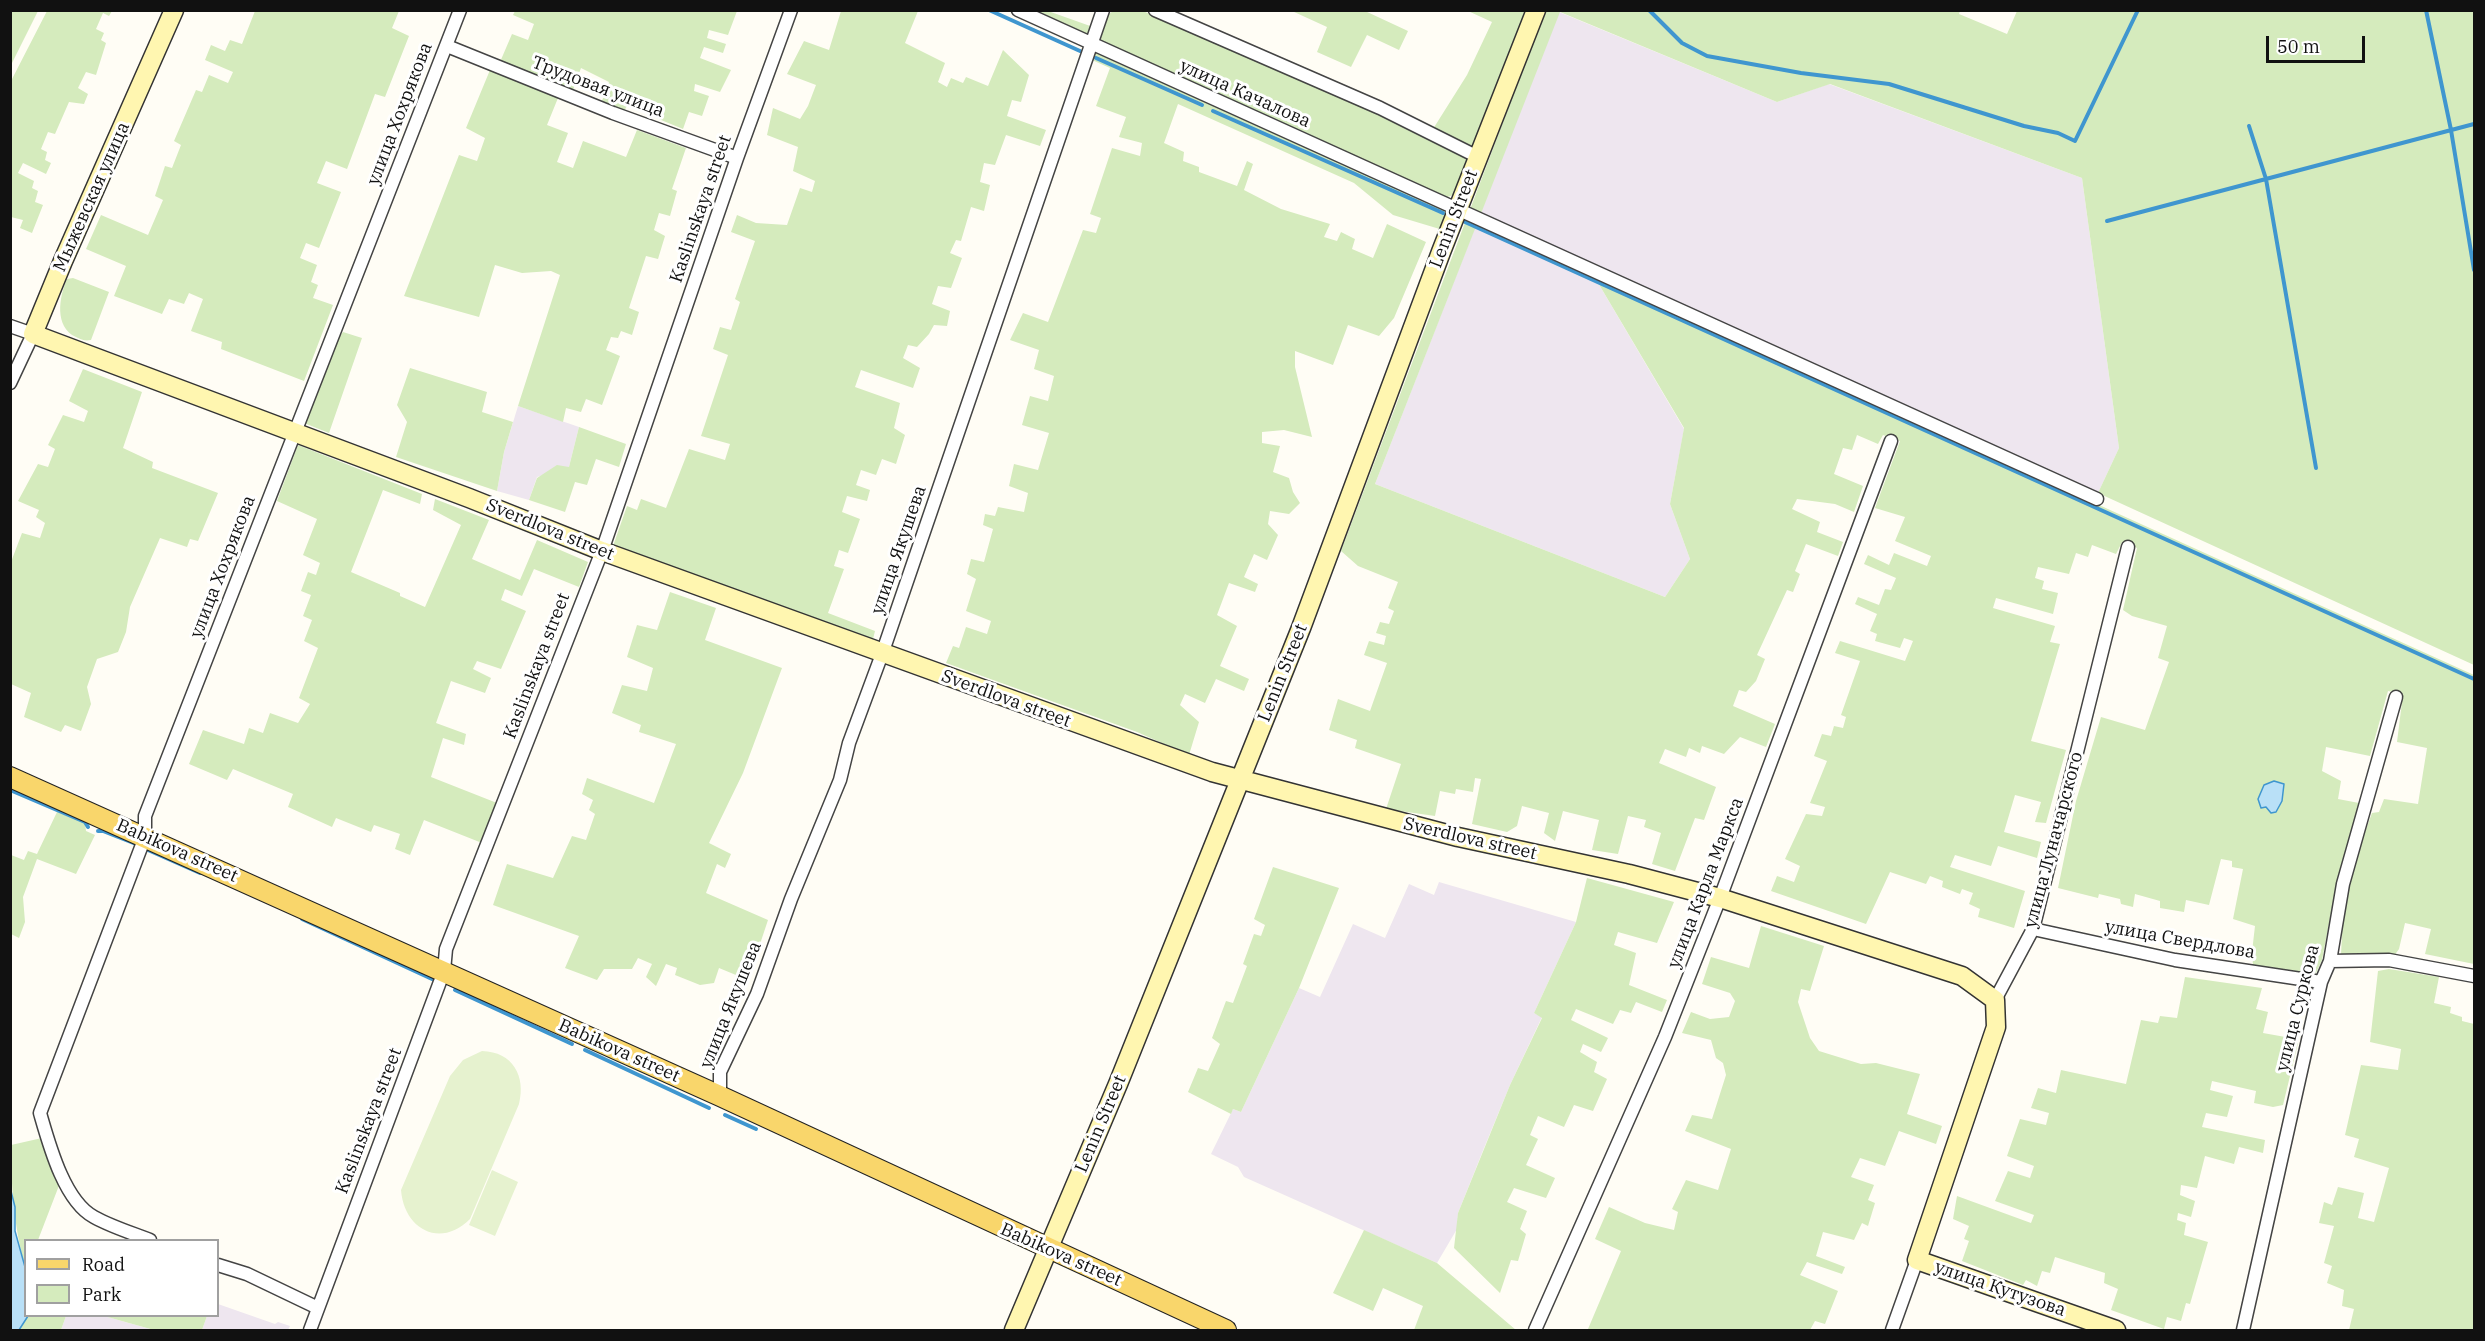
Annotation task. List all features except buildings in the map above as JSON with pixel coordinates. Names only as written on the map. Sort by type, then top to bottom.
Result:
[{"type":"main road","name":"Babikova street","points":[[10,777],[720,1096],[1226,1330]]},
{"type":"street","name":"Мыжевская улица","points":[[10,382],[174,10]]},
{"type":"street","name":"улица Хохрякова","points":[[148,1239],[93,1216],[81,1206],[67,1188],[40,1113],[145,837],[145,816],[460,10]]},
{"type":"street","name":"Kaslinskaya street","points":[[310,1330],[444,971],[446,949],[602,551],[737,158],[791,10]]},
{"type":"street","name":"улица Качалова","points":[[1018,10],[2097,499]]},
{"type":"street","name":"улица Якушева","points":[[720,1096],[720,1072],[757,994],[791,899],[840,780],[849,743],[882,654],[1103,10]]},
{"type":"street","points":[[1155,10],[1380,108],[1478,157]]},
{"type":"street","name":"Lenin Street","points":[[1014,1330],[1118,1084],[1301,628],[1458,209],[1536,10]]},
{"type":"street","name":"Трудовая улица","points":[[447,46],[613,113],[737,158]]},
{"type":"street","points":[[10,326],[33,334]]},
{"type":"street","name":"Sverdlova street","points":[[33,334],[602,551],[1143,749],[1239,781],[1458,837],[1629,874],[1720,898],[1962,976],[1995,1000]]},
{"type":"street","name":"улица Карла Маркса","points":[[1535,1330],[1665,1037],[1720,898],[1891,441]]},
{"type":"street","name":"улица Луначарского","points":[[1892,1330],[1996,1027],[1995,1000],[2033,929],[2128,547]]},
{"type":"street","name":"улица Суркова","points":[[2243,1330],[2321,982],[2330,961],[2343,884],[2396,697]]},
{"type":"street","name":"улица Свердлова","points":[[2033,929],[2175,960],[2321,982]]},
{"type":"street","points":[[2330,961],[2389,960],[2475,976]]},
{"type":"street","name":"улица Кутузова","points":[[1917,1260],[2116,1330]]},
{"type":"street","points":[[219,1265],[247,1274],[318,1308]]},
{"type":"shaded area","points":[[1559,12],[1777,102],[1829,84],[2082,178],[2119,448],[2098,493],[1594,276],[1684,429],[1670,504],[1690,559],[1665,597],[1375,484]]},
{"type":"shaded area","points":[[518,406],[579,427],[569,467],[537,477],[529,500],[497,491],[504,452]]},
{"type":"shaded area","points":[[1439,882],[1576,922],[1534,1013],[1542,1017],[1484,1148],[1458,1213],[1457,1229],[1437,1263],[1244,1177],[1238,1167],[1211,1154],[1233,1109],[1241,1112],[1299,988],[1320,997],[1353,924],[1385,938],[1409,884],[1434,895]]},
{"type":"shaded area","points":[[219,1304],[275,1324],[278,1322],[290,1326],[288,1330],[202,1330],[207,1317],[219,1317]]},
{"type":"shaded area","points":[[66,1317],[108,1317],[154,1330],[61,1330]]},
{"type":"green space","points":[[10,11],[38,11],[11,65]]},
{"type":"green space","points":[[47,11],[112,11],[109,16],[103,13],[96,29],[104,33],[101,40],[106,43],[96,75],[86,72],[78,88],[88,94],[84,104],[69,102],[55,134],[48,132],[41,149],[47,152],[45,160],[51,163],[46,174],[23,163],[18,173],[34,181],[32,188],[38,191],[35,202],[43,205],[32,233],[20,228],[23,220],[11,217],[11,81]]},
{"type":"green space","points":[[255,11],[399,11],[392,28],[409,36],[385,97],[375,94],[347,169],[326,161],[317,183],[341,192],[319,248],[306,243],[300,258],[317,265],[311,282],[318,285],[313,298],[333,305],[304,381],[221,349],[222,342],[191,331],[203,299],[189,293],[184,304],[169,299],[162,314],[114,296],[126,266],[86,249],[101,215],[148,235],[163,200],[155,196],[165,166],[172,168],[181,145],[174,141],[196,90],[202,92],[209,75],[228,83],[233,72],[205,60],[211,45],[225,51],[230,40],[242,44]]},
{"type":"green space","points":[[515,11],[737,11],[728,35],[709,30],[707,38],[726,44],[723,53],[704,47],[700,58],[731,70],[720,92],[695,84],[694,91],[709,96],[702,116],[689,112],[683,129],[627,106],[624,111],[602,101],[609,82],[581,68],[573,90],[500,62],[512,34],[528,40],[534,24],[513,15]]},
{"type":"green space","points":[[841,11],[918,11],[905,43],[945,63],[938,82],[947,87],[951,78],[963,83],[966,77],[988,86],[1003,50],[1029,75],[1021,102],[1012,100],[1007,116],[1046,130],[1040,146],[1006,135],[995,165],[984,163],[980,182],[990,185],[984,211],[971,207],[961,241],[956,240],[950,253],[962,258],[951,288],[938,286],[932,304],[950,311],[947,326],[934,325],[917,347],[908,345],[903,358],[920,368],[913,388],[861,370],[855,387],[900,403],[894,428],[905,435],[896,464],[882,459],[876,475],[861,470],[856,485],[870,490],[867,501],[847,496],[842,512],[860,519],[848,553],[839,550],[834,566],[844,569],[828,613],[875,631],[873,639],[613,546],[627,506],[637,510],[641,499],[666,508],[689,449],[725,460],[730,444],[701,436],[728,355],[713,349],[720,327],[731,330],[740,302],[735,299],[755,241],[731,232],[737,215],[756,223],[787,225],[800,188],[812,192],[815,181],[793,171],[798,147],[767,135],[773,108],[800,119],[808,106],[816,85],[787,74],[804,41],[829,50]]},
{"type":"green space","points":[[1028,11],[1048,11],[1093,27],[1087,38]]},
{"type":"green space","points":[[1113,11],[1143,11],[1377,114],[1467,159],[1469,165],[1457,194],[1444,198],[1103,45],[1100,35],[1109,14]]},
{"type":"green space","points":[[1292,11],[1365,11],[1408,31],[1399,50],[1367,35],[1351,67],[1317,52],[1327,27]]},
{"type":"green space","points":[[1468,11],[1530,11],[1475,150],[1433,129],[1467,75],[1492,22]]},
{"type":"green space","points":[[1545,11],[1960,11],[1959,14],[2007,34],[2017,11],[2474,11],[2474,665],[2098,493],[2119,448],[2082,178],[1830,84],[1777,102],[1560,12],[1375,484],[1665,597],[1690,559],[1670,504],[1684,428],[1594,276],[2474,675],[2474,964],[2425,954],[2431,929],[2405,923],[2399,949],[2394,956],[2341,954],[2343,916],[2353,865],[2372,813],[2379,812],[2384,799],[2418,804],[2427,748],[2397,742],[2403,694],[2388,691],[2370,756],[2326,747],[2322,771],[2341,781],[2338,799],[2359,803],[2333,902],[2322,960],[2316,973],[2306,975],[2253,966],[2255,926],[2233,919],[2243,869],[2232,867],[2232,861],[2221,859],[2209,905],[2186,900],[2184,912],[2160,908],[2160,901],[2135,894],[2133,907],[2121,904],[2120,899],[2099,894],[2098,898],[2058,888],[2076,801],[2101,717],[2145,730],[2169,662],[2158,658],[2167,626],[2132,616],[2123,610],[2137,548],[2122,542],[2116,554],[2092,545],[2088,557],[2076,553],[2069,574],[2038,567],[2035,578],[2044,581],[2042,589],[2058,593],[2053,614],[1996,598],[1993,608],[2055,626],[2050,642],[2060,644],[2031,741],[2066,750],[2046,823],[2035,822],[2041,802],[2015,795],[2004,832],[2041,842],[2037,858],[1998,846],[1991,866],[1955,855],[1950,867],[2025,891],[2014,928],[1978,917],[1980,909],[1969,904],[1973,893],[1962,889],[1960,894],[1942,887],[1943,881],[1930,876],[1926,884],[1890,872],[1866,924],[1771,891],[1777,876],[1794,882],[1800,866],[1785,859],[1806,814],[1822,816],[1825,807],[1810,803],[1827,761],[1814,756],[1822,734],[1831,736],[1834,726],[1843,728],[1846,717],[1841,715],[1860,661],[1835,653],[1840,641],[1905,661],[1913,641],[1904,638],[1900,648],[1875,641],[1877,634],[1870,631],[1877,614],[1855,604],[1858,597],[1879,605],[1885,589],[1891,590],[1896,578],[1864,564],[1868,555],[1889,565],[1894,553],[1927,566],[1931,556],[1895,541],[1905,517],[1875,508],[1900,441],[1883,435],[1878,444],[1857,435],[1852,450],[1843,448],[1834,474],[1863,486],[1854,512],[1835,504],[1797,499],[1792,509],[1820,522],[1817,532],[1843,542],[1838,556],[1806,544],[1795,571],[1800,574],[1793,592],[1787,590],[1757,655],[1765,659],[1756,681],[1746,692],[1739,690],[1733,706],[1775,724],[1766,747],[1740,737],[1724,754],[1702,746],[1700,753],[1689,748],[1686,757],[1665,749],[1659,763],[1716,787],[1704,820],[1695,818],[1675,871],[1652,864],[1661,833],[1644,827],[1646,820],[1628,816],[1618,854],[1592,850],[1599,820],[1563,811],[1555,841],[1544,833],[1549,813],[1522,806],[1517,826],[1507,832],[1472,824],[1481,779],[1475,778],[1473,792],[1456,789],[1455,794],[1440,791],[1435,816],[1386,809],[1401,764],[1355,748],[1357,740],[1329,730],[1338,699],[1370,711],[1387,663],[1364,655],[1369,641],[1384,645],[1386,636],[1376,633],[1380,622],[1389,624],[1394,611],[1388,608],[1398,582],[1358,566],[1341,551]]},
{"type":"green space","points":[[1096,52],[1451,210],[1443,230],[1393,215],[1354,183],[1178,104],[1164,143],[1184,152],[1183,161],[1199,167],[1199,172],[1237,186],[1247,161],[1253,164],[1244,190],[1281,209],[1330,224],[1324,237],[1337,241],[1341,232],[1355,239],[1352,249],[1373,258],[1387,224],[1426,242],[1394,318],[1379,336],[1348,325],[1333,365],[1295,351],[1295,367],[1312,437],[1284,430],[1262,432],[1262,443],[1280,446],[1273,472],[1289,478],[1293,492],[1300,503],[1289,514],[1270,511],[1268,524],[1278,535],[1267,560],[1254,554],[1244,577],[1258,584],[1255,592],[1229,583],[1217,615],[1237,626],[1220,666],[1249,679],[1244,691],[1216,679],[1205,703],[1185,694],[1180,705],[1199,722],[1189,755],[1137,732],[946,663],[953,646],[959,648],[966,627],[987,634],[991,621],[966,611],[976,579],[967,574],[971,559],[984,562],[993,529],[983,525],[985,514],[995,516],[998,507],[1024,512],[1028,493],[1009,486],[1014,464],[1038,470],[1049,433],[1022,425],[1030,396],[1048,401],[1054,376],[1034,369],[1039,350],[1010,340],[1023,313],[1048,322],[1083,230],[1096,233],[1101,218],[1090,214],[1112,148],[1140,156],[1142,143],[1119,137],[1126,117],[1096,106],[1110,68],[1092,60]]},
{"type":"green space","points":[[490,70],[558,98],[547,125],[568,133],[557,162],[573,168],[583,141],[626,157],[637,130],[686,148],[672,189],[677,191],[670,216],[659,213],[654,230],[665,236],[658,259],[646,256],[629,308],[639,312],[632,335],[621,331],[618,338],[611,337],[606,350],[620,356],[602,405],[586,399],[581,412],[566,408],[563,422],[518,406],[560,275],[551,271],[522,273],[495,265],[479,317],[404,296],[459,155],[477,161],[485,138],[466,128]]},
{"type":"green space","points":[[73,278],[109,292],[91,340],[76,337],[64,326],[61,319],[64,286],[67,279]]},
{"type":"green space","points":[[343,332],[362,338],[329,433],[304,423],[336,341]]},
{"type":"green space","points":[[410,368],[487,392],[482,412],[513,422],[504,452],[497,491],[396,457],[407,422],[397,405]]},
{"type":"green space","points":[[83,369],[142,392],[123,448],[153,462],[152,468],[218,493],[198,541],[190,539],[187,547],[160,538],[130,607],[126,632],[118,652],[97,659],[87,687],[91,704],[81,731],[65,725],[61,732],[24,717],[31,693],[11,684],[11,562],[22,533],[40,538],[45,523],[36,517],[39,510],[18,501],[38,464],[48,467],[55,449],[48,445],[63,415],[84,422],[88,411],[69,401]]},
{"type":"green space","points":[[579,427],[626,444],[619,467],[596,459],[587,485],[575,482],[565,512],[529,500],[537,478],[557,465],[569,467]]},
{"type":"green space","points":[[298,445],[422,494],[420,504],[383,490],[351,572],[400,593],[400,596],[425,607],[461,525],[433,510],[435,499],[489,520],[472,559],[520,580],[537,540],[588,562],[579,587],[534,569],[522,596],[505,589],[501,600],[526,611],[501,669],[477,661],[473,669],[491,678],[485,693],[451,681],[436,723],[466,734],[464,745],[443,738],[431,777],[497,803],[482,843],[424,820],[410,855],[395,849],[400,834],[374,825],[371,832],[336,818],[332,827],[288,807],[293,794],[233,769],[227,780],[189,764],[203,730],[244,744],[249,728],[263,733],[270,713],[298,723],[310,704],[299,698],[318,648],[304,641],[312,620],[303,616],[311,595],[301,591],[308,572],[316,575],[320,563],[303,555],[317,519],[277,501]]},
{"type":"green space","points":[[670,592],[716,608],[705,640],[782,668],[743,773],[709,843],[731,854],[725,868],[717,864],[706,893],[768,920],[748,980],[719,968],[714,983],[700,985],[675,975],[677,968],[666,964],[656,986],[646,977],[652,964],[638,958],[632,969],[604,969],[597,980],[565,968],[579,936],[493,905],[507,864],[553,878],[572,836],[586,840],[595,814],[589,810],[593,800],[582,794],[587,778],[654,803],[676,744],[639,732],[641,725],[612,713],[622,685],[647,691],[653,668],[627,657],[637,625],[657,630]]},
{"type":"green space","points":[[57,812],[85,823],[86,831],[95,835],[76,874],[37,859],[23,897],[25,922],[19,938],[11,934],[11,855],[24,860],[28,851],[37,854]]},
{"type":"green space","points":[[1273,867],[1339,888],[1299,988],[1241,1112],[1233,1109],[1231,1114],[1188,1092],[1198,1068],[1208,1071],[1220,1044],[1212,1038],[1226,1001],[1233,1003],[1247,966],[1243,964],[1254,934],[1261,936],[1265,925],[1254,919]]},
{"type":"green space","points":[[1587,878],[1674,902],[1657,943],[1618,932],[1614,945],[1636,953],[1629,985],[1667,1000],[1662,1012],[1636,1002],[1631,1013],[1620,1010],[1613,1024],[1576,1009],[1571,1020],[1608,1038],[1601,1052],[1583,1044],[1580,1052],[1597,1062],[1594,1072],[1607,1079],[1593,1111],[1574,1105],[1564,1127],[1538,1116],[1530,1135],[1538,1139],[1526,1165],[1555,1178],[1546,1198],[1514,1188],[1507,1202],[1527,1211],[1520,1229],[1526,1234],[1518,1261],[1511,1260],[1500,1293],[1454,1248],[1458,1213],[1510,1085],[1542,1018],[1534,1013],[1576,922]]},
{"type":"green space","points":[[1761,926],[1824,946],[1810,991],[1801,989],[1798,1002],[1810,1038],[1819,1051],[1861,1064],[1876,1063],[1920,1074],[1907,1114],[1942,1126],[1936,1144],[1899,1131],[1885,1166],[1860,1158],[1851,1177],[1874,1185],[1868,1200],[1875,1203],[1868,1226],[1862,1223],[1854,1240],[1823,1232],[1816,1256],[1845,1267],[1842,1274],[1807,1262],[1800,1275],[1838,1291],[1825,1324],[1815,1321],[1810,1330],[1588,1329],[1621,1251],[1595,1239],[1609,1207],[1645,1223],[1674,1230],[1678,1212],[1672,1209],[1686,1180],[1718,1190],[1731,1149],[1685,1131],[1692,1115],[1712,1119],[1726,1075],[1723,1063],[1716,1058],[1711,1040],[1682,1033],[1691,1012],[1710,1019],[1729,1017],[1735,1001],[1730,993],[1702,984],[1711,957],[1749,968]]},
{"type":"green space","points":[[2389,969],[2439,977],[2434,1003],[2451,1007],[2450,1013],[2462,1017],[2462,1021],[2474,1024],[2474,1330],[2349,1330],[2354,1309],[2342,1306],[2344,1290],[2327,1283],[2332,1266],[2324,1263],[2334,1226],[2319,1223],[2324,1202],[2332,1205],[2338,1187],[2364,1193],[2358,1218],[2374,1222],[2389,1168],[2354,1157],[2359,1139],[2345,1135],[2361,1065],[2398,1070],[2401,1049],[2370,1042],[2378,971]]},
{"type":"green space","points":[[2185,977],[2262,988],[2256,1009],[2268,1012],[2263,1033],[2291,1038],[2298,1043],[2283,1105],[2273,1107],[2254,1103],[2256,1091],[2212,1081],[2210,1090],[2233,1096],[2227,1117],[2206,1113],[2202,1127],[2265,1140],[2263,1153],[2239,1147],[2234,1164],[2205,1156],[2197,1188],[2181,1185],[2180,1195],[2195,1201],[2191,1217],[2178,1213],[2177,1220],[2186,1223],[2184,1235],[2208,1242],[2190,1304],[2186,1303],[2181,1321],[2167,1317],[2164,1329],[2111,1310],[2118,1289],[2104,1283],[2105,1273],[2055,1257],[2050,1273],[2042,1271],[2037,1286],[2026,1280],[2023,1285],[1962,1261],[1969,1241],[1964,1239],[1969,1226],[1953,1219],[1957,1196],[2031,1223],[2034,1215],[1995,1201],[2008,1171],[2030,1178],[2034,1166],[2007,1156],[2020,1119],[2046,1125],[2049,1113],[2031,1108],[2038,1088],[2056,1093],[2061,1070],[2126,1084],[2141,1020],[2158,1023],[2160,1016],[2177,1018]]},
{"type":"green space","points":[[482,1051],[502,1056],[515,1067],[521,1084],[519,1104],[470,1219],[459,1228],[447,1233],[425,1230],[409,1215],[401,1190],[450,1076],[463,1060]]},
{"type":"green space","points":[[42,1138],[60,1183],[38,1239],[24,1239],[24,1263],[14,1207],[11,1145]]},
{"type":"green space","points":[[492,1170],[518,1182],[495,1236],[469,1225]]},
{"type":"green space","points":[[1364,1230],[1437,1263],[1516,1330],[1414,1330],[1423,1306],[1383,1288],[1373,1311],[1333,1293]]},
{"type":"green space","points":[[27,1317],[66,1317],[61,1330],[19,1330]]},
{"type":"green space","points":[[108,1317],[207,1317],[202,1330],[154,1330]]},
{"type":"water","points":[[2274,781],[2284,784],[2282,801],[2276,812],[2271,813],[2266,807],[2261,808],[2258,799],[2264,785]]},
{"type":"water","points":[[11,1191],[15,1207],[15,1231],[24,1263],[24,1317],[27,1317],[19,1330],[11,1330]]},
{"type":"waterway","points":[[989,10],[1080,51]]},
{"type":"waterway","points":[[1649,10],[1682,43],[1707,56],[1801,73],[1889,84],[2024,126],[2058,133],[2075,141],[2138,10]]},
{"type":"waterway","points":[[2426,10],[2451,130],[2474,270]]},
{"type":"waterway","points":[[1096,58],[1202,105]]},
{"type":"waterway","points":[[1213,111],[1443,213]]},
{"type":"waterway","points":[[2107,221],[2474,124]]},
{"type":"waterway","points":[[2249,126],[2266,179],[2316,468]]},
{"type":"waterway","points":[[1465,222],[2474,679]]},
{"type":"waterway","points":[[10,790],[85,822],[88,827]]},
{"type":"waterway","points":[[98,831],[136,844]]},
{"type":"waterway","points":[[148,850],[200,873]]},
{"type":"waterway","points":[[302,919],[432,979]]},
{"type":"waterway","points":[[455,990],[572,1044]]},
{"type":"waterway","points":[[585,1050],[709,1108]]},
{"type":"waterway","points":[[725,1115],[756,1129]]}]
